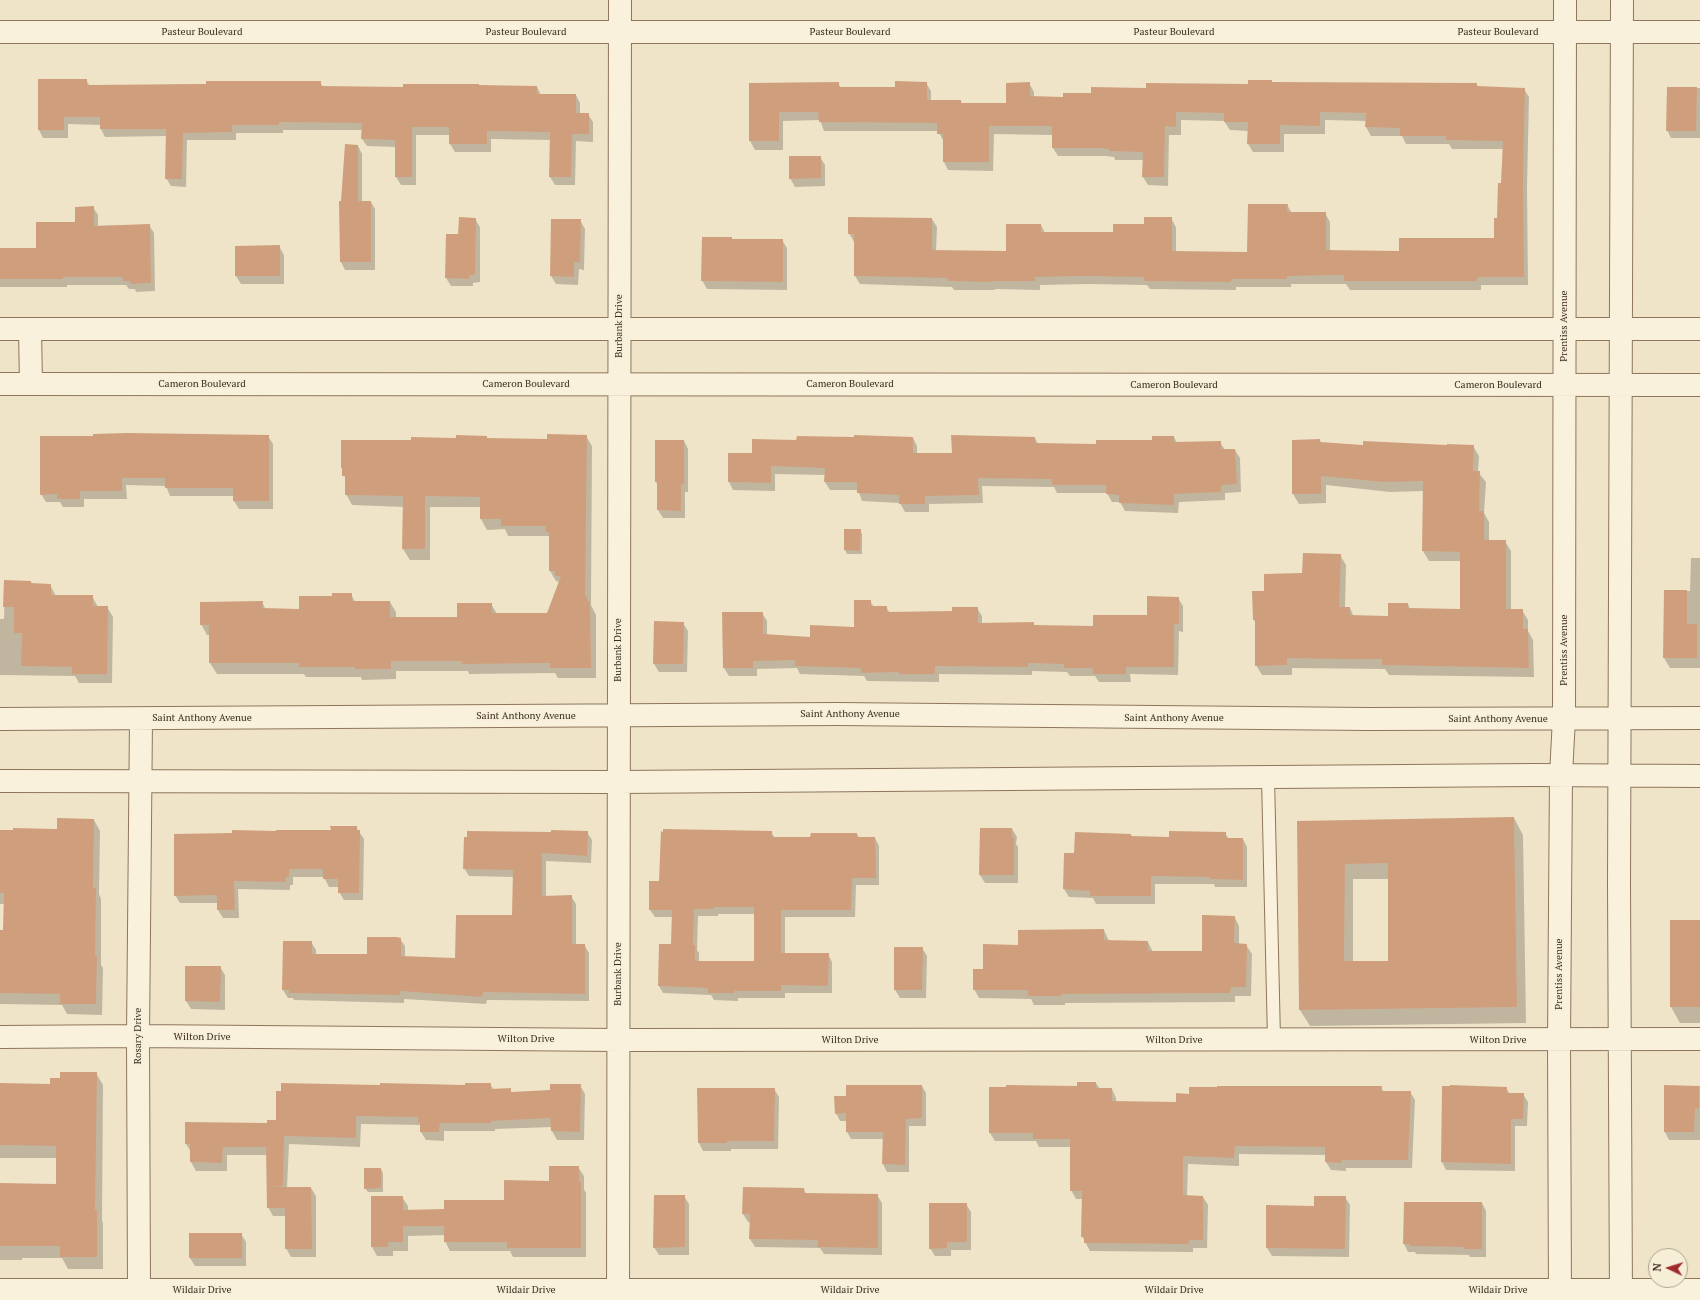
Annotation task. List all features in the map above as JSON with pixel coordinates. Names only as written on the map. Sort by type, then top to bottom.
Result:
[{"type":"street","name":"Burbank Drive","points":[[618,1295],[620,0]]},
{"type":"street","name":"Prentiss Avenue","points":[[1560,1295],[1559,1040],[1561,775],[1564,718],[1565,0]]},
{"type":"street","points":[[1621,1295],[1619,718],[1622,0]]},
{"type":"street","name":"Pasteur Boulevard","points":[[0,32],[1700,32]]},
{"type":"street","points":[[0,329],[1700,329]]},
{"type":"street","points":[[30,329],[31,384]]},
{"type":"street","name":"Cameron Boulevard","points":[[0,384],[1700,385]]},
{"type":"street","name":"Saint Anthony Avenue","points":[[0,719],[837,714],[1360,719],[1700,718]]},
{"type":"street","name":"Rosary Drive","points":[[139,1290],[138,1036],[141,719]]},
{"type":"street","points":[[0,781],[618,782],[1561,775],[1700,776]]},
{"type":"street","name":"Wilton Drive","points":[[0,1037],[138,1036],[618,1040],[1700,1039]]},
{"type":"street","name":"Wildair Drive","points":[[0,1290],[618,1295],[1621,1295],[1700,1290]]},
{"type":"lane","points":[[1268,777],[1274,1040]]},
{"type":"building","points":[[38,79],[87,79],[87,85],[206,84],[206,81],[321,81],[321,86],[403,87],[403,84],[479,84],[537,86],[537,94],[576,94],[576,113],[589,113],[589,134],[572,134],[571,177],[549,177],[550,132],[487,131],[487,144],[449,144],[449,127],[412,127],[412,177],[395,177],[395,140],[361,139],[362,123],[279,122],[279,125],[232,125],[232,132],[183,133],[182,179],[165,179],[166,129],[100,129],[100,117],[64,117],[64,130],[38,130]]},
{"type":"building","points":[[1248,80],[1272,80],[1272,82],[1477,83],[1477,86],[1525,88],[1523,178],[1524,277],[1477,277],[1477,281],[1344,281],[1344,275],[1287,276],[1287,279],[1231,279],[1231,282],[1144,281],[1144,277],[1082,276],[1035,277],[1035,281],[991,282],[948,281],[948,278],[854,276],[854,234],[848,234],[848,217],[932,218],[932,250],[1006,251],[1006,224],[1041,224],[1041,232],[1113,232],[1113,224],[1144,224],[1144,217],[1172,217],[1172,251],[1247,252],[1248,204],[1288,204],[1287,212],[1326,212],[1326,250],[1399,251],[1399,238],[1494,238],[1494,218],[1497,218],[1498,183],[1501,183],[1503,141],[1446,140],[1446,136],[1400,136],[1400,128],[1365,127],[1366,113],[1320,112],[1320,126],[1280,125],[1280,144],[1247,144],[1248,122],[1224,122],[1224,113],[1176,112],[1176,127],[1165,126],[1164,177],[1142,177],[1143,152],[1109,151],[1109,149],[1100,148],[1052,148],[1052,126],[989,126],[989,162],[943,162],[943,134],[937,134],[937,123],[819,122],[818,112],[779,112],[779,141],[749,141],[749,83],[839,82],[839,87],[895,87],[895,81],[927,82],[927,100],[961,100],[961,103],[1006,103],[1006,83],[1030,82],[1030,96],[1063,97],[1063,93],[1091,93],[1091,87],[1146,88],[1146,83],[1248,84]]},
{"type":"building","points":[[1667,87],[1697,87],[1696,131],[1666,131]]},
{"type":"building","points":[[345,144],[358,145],[358,201],[371,201],[371,262],[340,262],[339,201],[341,201]]},
{"type":"building","points":[[789,156],[821,156],[821,178],[789,179]]},
{"type":"building","points":[[94,206],[94,226],[150,224],[151,283],[131,284],[130,281],[123,281],[123,277],[0,279],[0,248],[36,248],[36,222],[75,222],[75,207]]},
{"type":"building","points":[[459,217],[476,218],[475,275],[469,275],[469,279],[445,278],[446,234],[458,234]]},
{"type":"building","points":[[551,219],[581,219],[580,262],[574,262],[574,277],[550,276]]},
{"type":"building","points":[[702,237],[732,237],[732,239],[783,239],[783,282],[701,281]]},
{"type":"building","points":[[280,245],[280,276],[235,276],[235,246]]},
{"type":"building","points":[[93,434],[269,435],[269,501],[233,501],[233,488],[165,488],[165,478],[122,478],[122,491],[80,491],[80,499],[57,499],[57,494],[40,495],[40,436],[93,436]]},
{"type":"building","points":[[547,434],[587,435],[585,594],[590,604],[591,668],[550,668],[550,663],[462,664],[462,661],[391,661],[391,669],[355,669],[355,667],[299,667],[299,663],[209,663],[209,625],[200,625],[200,602],[263,601],[262,608],[299,609],[299,596],[332,596],[332,593],[352,593],[352,601],[390,601],[390,617],[457,617],[457,603],[492,603],[492,613],[547,613],[561,576],[555,576],[555,571],[549,571],[549,532],[546,532],[546,526],[501,526],[501,519],[480,519],[480,497],[425,496],[425,549],[402,549],[403,496],[345,495],[345,476],[342,476],[341,468],[341,440],[411,440],[411,437],[456,438],[456,435],[487,436],[487,438],[547,439]]},
{"type":"building","points":[[854,435],[913,437],[913,453],[952,453],[951,435],[1035,437],[1035,443],[1096,444],[1096,440],[1152,440],[1152,436],[1174,436],[1174,442],[1221,441],[1221,449],[1235,449],[1237,484],[1221,485],[1221,492],[1174,494],[1174,505],[1119,503],[1119,495],[1106,494],[1106,485],[1052,485],[1052,479],[978,478],[979,495],[925,496],[925,504],[899,504],[899,495],[857,493],[857,482],[824,482],[825,468],[771,466],[771,483],[728,482],[728,453],[752,453],[752,439],[796,440],[797,436],[854,437]]},
{"type":"building","points":[[1320,439],[1320,442],[1363,445],[1363,441],[1474,445],[1473,471],[1480,471],[1479,511],[1484,511],[1484,540],[1506,540],[1506,609],[1523,609],[1523,629],[1528,629],[1529,668],[1382,665],[1382,659],[1287,658],[1287,665],[1255,666],[1255,620],[1253,620],[1252,591],[1264,591],[1264,574],[1302,573],[1303,553],[1341,554],[1339,607],[1350,607],[1350,615],[1388,616],[1388,603],[1408,603],[1408,608],[1460,609],[1460,552],[1422,551],[1423,481],[1384,482],[1321,476],[1321,494],[1292,494],[1292,440]]},
{"type":"building","points":[[655,440],[684,440],[684,484],[681,484],[681,511],[657,510]]},
{"type":"building","points":[[844,529],[861,529],[860,551],[844,550]]},
{"type":"building","points":[[4,580],[31,581],[31,583],[51,584],[51,595],[93,595],[93,606],[108,606],[107,674],[72,674],[72,667],[21,666],[22,633],[14,633],[14,607],[3,607]]},
{"type":"building","points":[[1664,590],[1687,590],[1687,624],[1697,624],[1697,658],[1663,658]]},
{"type":"building","points":[[1147,596],[1179,597],[1179,624],[1174,624],[1174,667],[1126,667],[1126,674],[1093,674],[1093,668],[1064,668],[1064,664],[1028,663],[1028,667],[935,666],[935,674],[899,674],[899,672],[861,673],[861,668],[795,666],[795,660],[753,661],[753,668],[723,668],[722,612],[763,612],[763,634],[810,637],[810,625],[854,627],[854,600],[871,600],[871,606],[887,606],[887,612],[952,611],[952,607],[978,607],[978,623],[1034,622],[1034,625],[1093,626],[1093,615],[1147,615]]},
{"type":"building","points":[[654,621],[684,622],[683,664],[653,664]]},
{"type":"building","points":[[1514,817],[1517,1007],[1299,1010],[1297,821]],"holes":[[[1388,863],[1388,961],[1344,961],[1345,864]]]},
{"type":"building","points":[[57,818],[94,819],[93,887],[96,888],[96,1004],[60,1004],[60,994],[0,993],[0,930],[3,930],[4,893],[0,893],[0,830],[13,830],[13,828],[57,829]]},
{"type":"building","points":[[330,826],[357,826],[357,830],[360,830],[359,893],[338,893],[338,879],[323,879],[323,869],[289,869],[289,877],[286,877],[286,882],[234,881],[235,910],[217,910],[217,895],[174,896],[174,834],[232,833],[232,830],[331,830]]},
{"type":"building","points":[[980,828],[1012,828],[1012,837],[1014,838],[1014,875],[979,875]]},
{"type":"building","points":[[663,829],[772,831],[772,837],[810,837],[811,833],[857,833],[857,837],[875,837],[876,878],[852,878],[851,910],[781,910],[781,953],[829,953],[828,986],[781,985],[781,991],[734,991],[734,993],[708,993],[708,988],[658,986],[659,944],[671,944],[672,910],[649,910],[649,881],[659,881],[661,831],[663,832]],"holes":[[[714,907],[754,907],[754,961],[695,961],[695,945],[693,945],[694,909],[714,909]]]},
{"type":"building","points":[[551,830],[588,831],[587,856],[542,853],[542,896],[572,895],[572,944],[585,944],[585,994],[483,992],[482,997],[400,991],[400,995],[289,993],[289,990],[282,990],[283,941],[312,941],[312,954],[367,954],[367,937],[397,937],[401,938],[401,956],[455,958],[456,915],[512,915],[513,870],[463,869],[464,837],[467,837],[467,831],[551,832]]},
{"type":"building","points":[[1169,831],[1226,832],[1226,838],[1243,838],[1243,880],[1210,879],[1210,877],[1151,876],[1151,896],[1090,896],[1090,891],[1063,889],[1064,853],[1074,853],[1075,832],[1169,837]]},
{"type":"building","points":[[1202,915],[1235,916],[1234,943],[1247,944],[1246,987],[1231,987],[1230,993],[1061,994],[1061,996],[1028,996],[1028,990],[973,990],[973,969],[983,969],[983,944],[1018,945],[1018,930],[1104,929],[1104,940],[1148,941],[1148,951],[1202,951]]},
{"type":"building","points":[[1670,920],[1700,920],[1700,1007],[1670,1007]]},
{"type":"building","points":[[894,947],[923,947],[922,990],[894,990]]},
{"type":"building","points":[[185,966],[221,966],[220,1002],[185,1001]]},
{"type":"building","points":[[60,1072],[97,1072],[95,1210],[97,1210],[97,1257],[60,1257],[60,1246],[0,1246],[0,1183],[56,1184],[56,1146],[0,1145],[0,1083],[50,1084],[50,1078],[60,1078]]},
{"type":"building","points":[[1077,1082],[1096,1082],[1096,1088],[1112,1088],[1112,1101],[1176,1102],[1176,1093],[1189,1094],[1189,1087],[1217,1086],[1382,1086],[1381,1091],[1411,1091],[1408,1160],[1342,1160],[1342,1163],[1325,1162],[1325,1147],[1235,1146],[1234,1158],[1183,1156],[1183,1195],[1203,1196],[1203,1240],[1189,1240],[1189,1244],[1084,1243],[1084,1237],[1081,1237],[1082,1191],[1070,1191],[1070,1139],[1033,1139],[1033,1133],[989,1133],[989,1087],[1006,1087],[1006,1085],[1077,1086]]},
{"type":"building","points":[[281,1083],[465,1085],[465,1083],[491,1083],[491,1089],[511,1088],[511,1092],[550,1090],[550,1084],[581,1084],[580,1132],[551,1131],[550,1118],[491,1121],[491,1123],[440,1123],[439,1132],[420,1132],[420,1122],[418,1122],[418,1117],[356,1116],[356,1138],[284,1136],[283,1186],[271,1187],[311,1187],[312,1249],[285,1249],[285,1208],[267,1208],[266,1147],[223,1147],[222,1163],[190,1162],[190,1144],[185,1144],[185,1122],[267,1123],[267,1120],[276,1120],[276,1091],[281,1091]]},
{"type":"building","points":[[846,1085],[922,1085],[922,1118],[906,1119],[905,1165],[882,1164],[883,1132],[846,1132],[846,1113],[835,1114],[834,1096],[846,1096]]},
{"type":"building","points":[[1664,1085],[1699,1086],[1699,1109],[1695,1108],[1694,1132],[1664,1132]]},
{"type":"building","points":[[1442,1086],[1507,1087],[1507,1093],[1524,1093],[1523,1119],[1511,1119],[1511,1164],[1441,1162]]},
{"type":"building","points":[[697,1088],[775,1088],[774,1141],[727,1141],[727,1143],[698,1143]]},
{"type":"building","points":[[549,1166],[579,1166],[579,1182],[581,1182],[581,1248],[507,1248],[507,1242],[444,1242],[444,1226],[403,1226],[403,1242],[388,1242],[388,1247],[371,1247],[371,1196],[403,1196],[403,1210],[444,1209],[444,1200],[504,1200],[504,1180],[549,1181]]},
{"type":"building","points":[[364,1168],[381,1168],[381,1188],[364,1189]]},
{"type":"building","points":[[743,1187],[804,1188],[804,1193],[878,1194],[878,1248],[818,1247],[818,1240],[749,1239],[750,1214],[742,1214]]},
{"type":"building","points":[[654,1195],[685,1195],[685,1247],[653,1248]]},
{"type":"building","points":[[1314,1196],[1346,1196],[1345,1249],[1266,1248],[1266,1205],[1314,1206]]},
{"type":"building","points":[[1404,1202],[1482,1202],[1482,1249],[1464,1249],[1464,1247],[1410,1246],[1410,1244],[1403,1244]]},
{"type":"building","points":[[929,1203],[967,1203],[967,1242],[947,1242],[947,1248],[929,1249]]},
{"type":"building","points":[[189,1233],[242,1233],[242,1258],[189,1258]]}]
